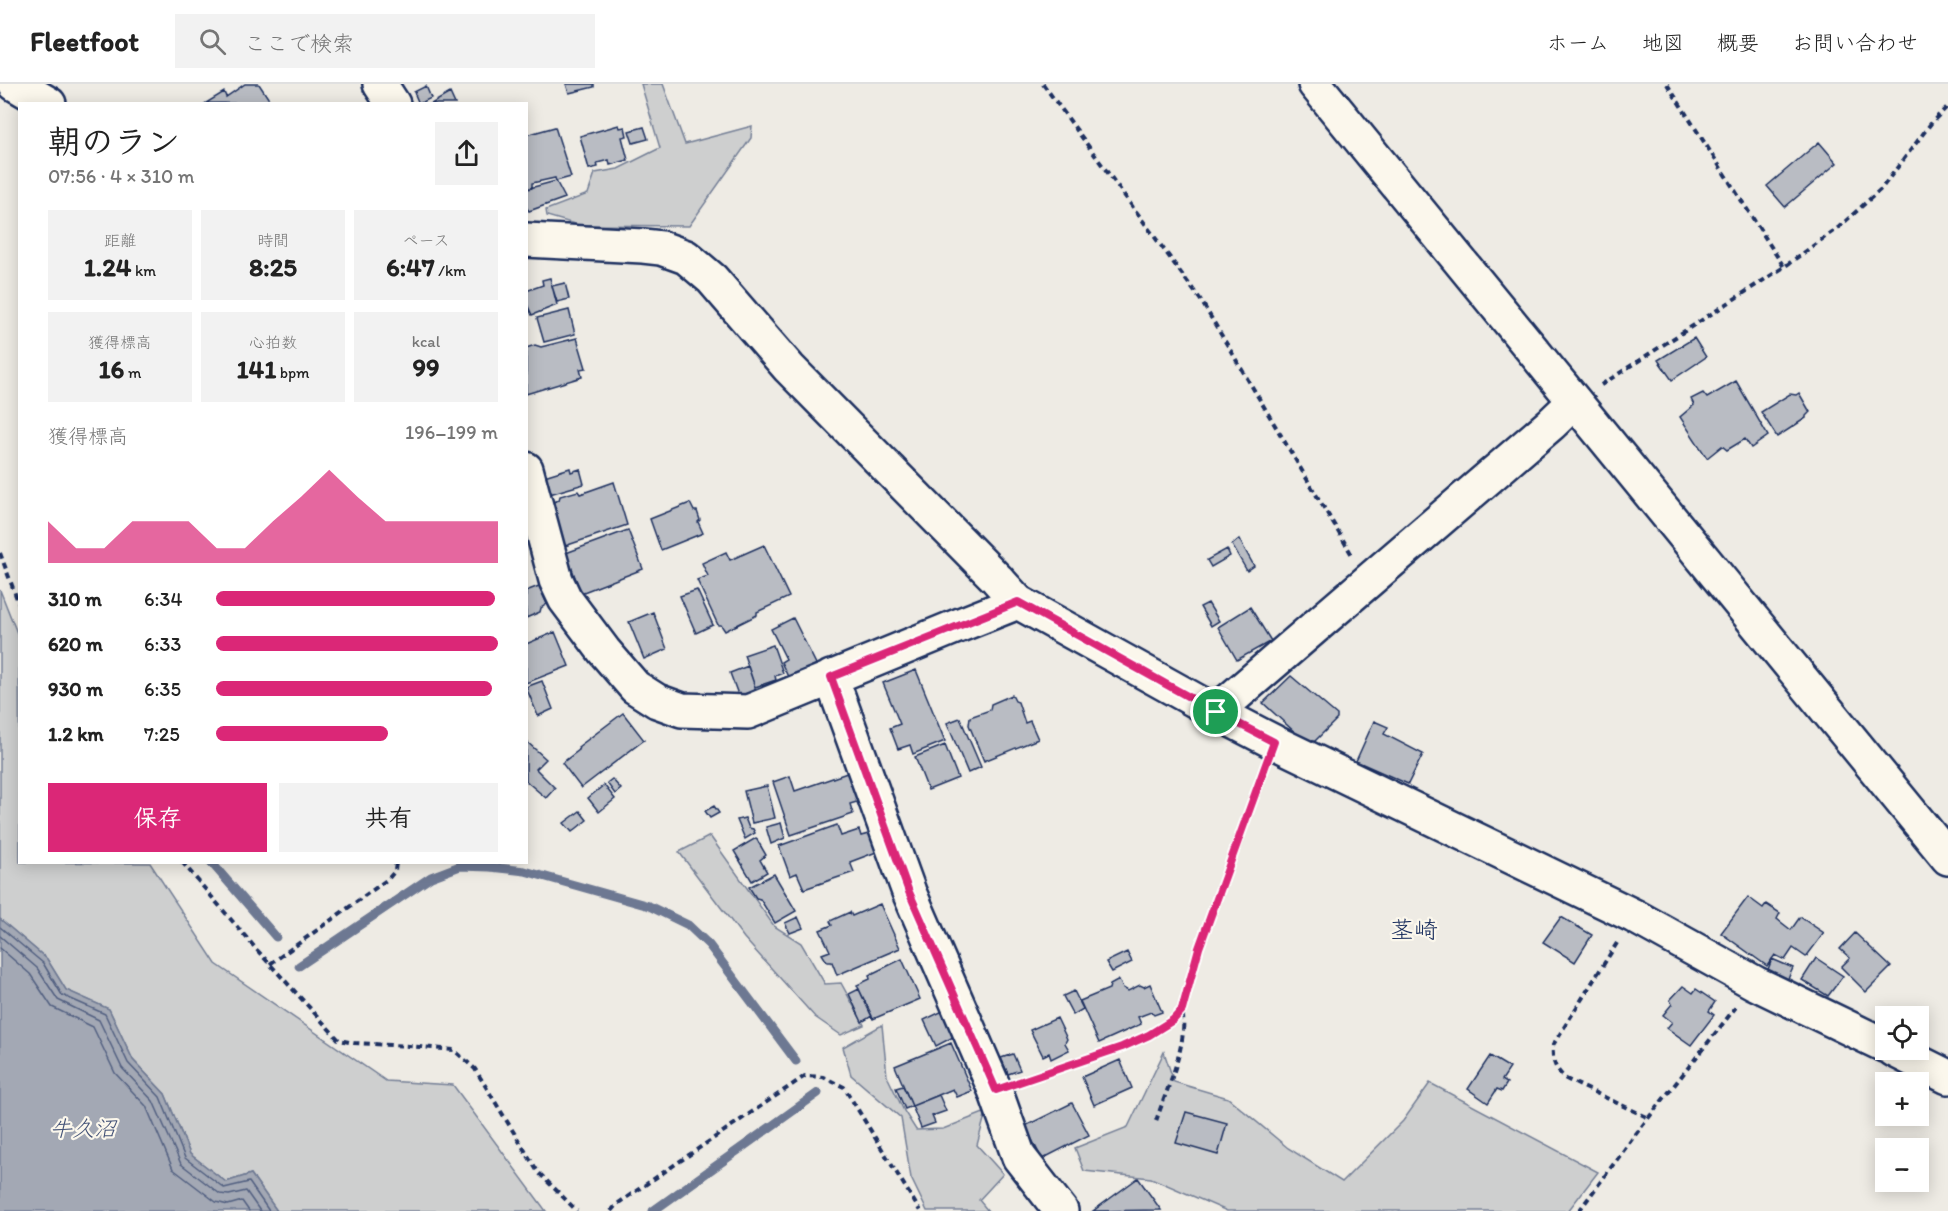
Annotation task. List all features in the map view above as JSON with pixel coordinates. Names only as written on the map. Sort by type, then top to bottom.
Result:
[{"type":"street","points":[[15,84],[46,102]]},
{"type":"street","points":[[380,84],[392,102]]},
{"type":"street","points":[[1316,84],[1948,858]]},
{"type":"street","points":[[528,240],[643,246],[661,248],[686,257],[712,279],[789,368],[1018,602],[1274,742],[1634,916],[1755,983],[1875,1041]]},
{"type":"street","points":[[1216,712],[1574,402]]},
{"type":"street","points":[[528,477],[556,580],[565,599],[604,651],[635,687],[657,701],[682,710],[748,712],[1018,602]]},
{"type":"street","points":[[831,677],[909,892],[996,1090],[1019,1158],[1061,1211]]},
{"type":"street","points":[[1914,1060],[1948,1077]]},
{"type":"path","points":[[1043,84],[1200,299],[1368,582]]},
{"type":"path","points":[[1667,84],[1784,267]]},
{"type":"path","points":[[1574,402],[1784,267],[1839,227],[1881,189],[1932,122],[1948,106]]},
{"type":"path","points":[[0,553],[18,602]]},
{"type":"path","points":[[1156,1120],[1183,1040],[1182,1010],[1199,948],[1274,742]]},
{"type":"path","points":[[184,864],[339,1040],[454,1050],[475,1069],[538,1172],[577,1211]]},
{"type":"path","points":[[270,964],[388,879],[395,871],[396,864]]},
{"type":"path","points":[[1634,916],[1553,1045],[1552,1061],[1557,1071],[1566,1079],[1649,1118]]},
{"type":"path","points":[[1579,1211],[1755,983]]},
{"type":"path","points":[[996,1090],[1122,1047],[1149,1035],[1173,1020],[1182,1010]]},
{"type":"path","points":[[611,1211],[617,1204],[805,1076],[823,1077],[844,1087],[920,1211]]},
{"type":"shaded area","points":[[641,84],[663,84],[685,144],[752,126],[751,138],[689,226],[578,225],[547,216],[546,210],[588,194],[595,173],[618,169],[660,148]]},
{"type":"shaded area","points":[[0,590],[18,635],[18,864],[151,864],[216,964],[386,1081],[453,1085],[546,1211],[277,1211],[251,1174],[226,1182],[190,1154],[165,1094],[133,1060],[109,1009],[66,990],[47,959],[0,919]]},
{"type":"shaded area","points":[[710,836],[774,926],[801,943],[825,984],[841,983],[864,1025],[841,1035],[815,1017],[744,938],[679,852]]},
{"type":"shaded area","points":[[882,1025],[887,1076],[916,1130],[943,1129],[986,1112],[977,1145],[1003,1174],[979,1200],[988,1211],[927,1211],[911,1178],[901,1118],[851,1075],[843,1047]]},
{"type":"shaded area","points":[[1164,1052],[1174,1082],[1228,1098],[1288,1148],[1342,1182],[1403,1121],[1430,1083],[1598,1172],[1568,1211],[1227,1211],[1151,1178],[1084,1171],[1075,1148],[1128,1127]]},
{"type":"water","name":"牛久沼","points":[[0,919],[47,959],[66,990],[109,1009],[133,1060],[165,1094],[190,1154],[226,1182],[251,1174],[277,1211],[0,1211]]},
{"type":"building","points":[[245,84],[259,84],[271,102],[208,102],[224,92],[226,97]]},
{"type":"building","points":[[566,84],[594,84],[594,87],[569,93]]},
{"type":"building","points":[[426,86],[431,98],[418,102],[414,92]]},
{"type":"building","points":[[450,93],[454,102],[434,102]]},
{"type":"building","points":[[619,125],[620,128],[625,127],[627,136],[622,137],[628,160],[610,165],[609,160],[597,163],[598,167],[589,169],[580,136]]},
{"type":"building","points":[[555,127],[571,177],[532,183],[532,188],[528,189],[528,134]]},
{"type":"building","points":[[644,127],[648,139],[633,143],[629,131]]},
{"type":"building","points":[[1819,142],[1837,163],[1785,207],[1767,186]]},
{"type":"building","points":[[556,181],[565,198],[529,211],[528,188]]},
{"type":"building","points":[[550,278],[557,305],[532,315],[528,306],[528,290],[543,285],[542,280]]},
{"type":"building","points":[[565,283],[569,299],[557,302],[552,286]]},
{"type":"building","points":[[569,310],[575,334],[544,342],[537,318]]},
{"type":"building","points":[[577,338],[586,368],[580,369],[582,377],[528,393],[528,347],[535,345],[541,347]]},
{"type":"building","points":[[1694,338],[1706,357],[1672,380],[1658,360]]},
{"type":"building","points":[[1736,381],[1768,436],[1751,448],[1745,439],[1727,450],[1722,446],[1707,458],[1680,417],[1694,405],[1691,399],[1703,393],[1707,398]]},
{"type":"building","points":[[1799,393],[1810,412],[1806,418],[1777,437],[1761,412],[1790,394]]},
{"type":"building","points":[[570,468],[571,472],[580,469],[584,484],[546,495],[541,477]]},
{"type":"building","points":[[614,482],[627,525],[562,547],[548,504],[559,500],[560,496],[578,491],[580,494]]},
{"type":"building","points":[[690,503],[694,511],[697,511],[700,520],[698,522],[703,533],[661,550],[650,519]]},
{"type":"building","points":[[628,530],[643,569],[581,593],[566,553]]},
{"type":"building","points":[[1239,539],[1254,566],[1247,571],[1232,545]]},
{"type":"building","points":[[764,545],[789,597],[725,631],[721,625],[718,625],[697,580],[708,576],[702,563],[726,552],[730,560]]},
{"type":"building","points":[[1227,549],[1230,556],[1211,567],[1207,560]]},
{"type":"building","points":[[539,586],[547,604],[541,608],[540,612],[528,617],[528,590]]},
{"type":"building","points":[[697,590],[713,625],[696,633],[680,596]]},
{"type":"building","points":[[1208,603],[1219,621],[1211,626],[1200,607]]},
{"type":"building","points":[[1250,607],[1271,641],[1237,660],[1218,627]]},
{"type":"building","points":[[653,612],[667,649],[644,659],[629,622]]},
{"type":"building","points":[[793,618],[818,668],[790,681],[781,662],[786,659],[771,629]]},
{"type":"building","points":[[555,632],[569,666],[528,682],[528,643]]},
{"type":"building","points":[[773,645],[783,673],[775,676],[776,680],[755,687],[744,655]]},
{"type":"building","points":[[748,666],[755,687],[773,681],[775,687],[740,700],[730,673]]},
{"type":"building","points":[[916,670],[945,741],[913,754],[910,745],[898,749],[890,728],[900,724],[883,683]]},
{"type":"building","points":[[1291,676],[1337,715],[1337,719],[1310,746],[1263,703]]},
{"type":"building","points":[[542,681],[553,709],[538,716],[528,686]]},
{"type":"building","points":[[1012,695],[1018,702],[1025,723],[1030,721],[1038,739],[984,761],[969,725],[970,717],[990,710],[991,704]]},
{"type":"building","points":[[623,713],[644,740],[581,788],[562,763],[579,750],[578,747]]},
{"type":"building","points":[[960,718],[981,767],[968,773],[947,723]]},
{"type":"building","points":[[1374,721],[1388,727],[1384,734],[1423,754],[1408,784],[1356,761]]},
{"type":"building","points":[[528,743],[546,759],[536,769],[555,788],[546,798],[528,783]]},
{"type":"building","points":[[945,745],[958,778],[928,790],[915,757]]},
{"type":"building","points":[[850,772],[860,801],[850,804],[853,814],[791,835],[773,782],[790,776],[795,791]]},
{"type":"building","points":[[612,779],[621,789],[615,794],[607,783]]},
{"type":"building","points":[[604,785],[615,799],[599,812],[588,798]]},
{"type":"building","points":[[767,786],[775,818],[752,823],[744,791]]},
{"type":"building","points":[[714,806],[719,813],[710,818],[705,811]]},
{"type":"building","points":[[580,811],[587,820],[572,832],[564,823]]},
{"type":"building","points":[[745,818],[749,828],[755,833],[745,839],[737,820]]},
{"type":"building","points":[[781,823],[785,838],[771,844],[766,827]]},
{"type":"building","points":[[837,825],[841,836],[859,830],[861,836],[872,833],[879,851],[850,862],[854,872],[804,889],[797,873],[790,876],[779,846]]},
{"type":"building","points":[[756,838],[766,855],[760,860],[767,872],[752,881],[734,851]]},
{"type":"building","points":[[774,874],[796,911],[775,923],[760,899],[756,898],[749,887]]},
{"type":"building","points":[[1748,897],[1763,908],[1766,904],[1780,913],[1777,919],[1791,930],[1800,917],[1824,933],[1806,957],[1793,948],[1785,960],[1775,955],[1767,966],[1721,933]]},
{"type":"building","points":[[880,904],[900,948],[837,975],[832,962],[827,962],[822,954],[830,951],[820,930],[832,925],[830,921],[850,912],[852,916]]},
{"type":"building","points":[[798,917],[803,928],[790,933],[785,923]]},
{"type":"building","points":[[1561,917],[1592,935],[1575,962],[1543,942]]},
{"type":"building","points":[[1855,933],[1891,967],[1866,992],[1841,967],[1850,958],[1840,949]]},
{"type":"building","points":[[1127,952],[1132,962],[1112,972],[1106,962]]},
{"type":"building","points":[[1816,958],[1843,976],[1828,996],[1802,980]]},
{"type":"building","points":[[902,959],[920,999],[873,1019],[857,985],[870,979],[869,975]]},
{"type":"building","points":[[1772,959],[1793,968],[1787,981],[1767,972]]},
{"type":"building","points":[[1119,980],[1123,988],[1128,991],[1140,985],[1144,987],[1150,984],[1162,1012],[1154,1015],[1151,1012],[1138,1017],[1141,1024],[1099,1043],[1080,1001],[1109,989],[1110,985]]},
{"type":"building","points":[[1683,986],[1693,993],[1696,989],[1715,1002],[1709,1011],[1714,1015],[1691,1045],[1667,1028],[1672,1022],[1663,1015],[1672,1004],[1670,1000]]},
{"type":"building","points":[[859,989],[872,1016],[862,1022],[849,994]]},
{"type":"building","points":[[1074,991],[1083,1009],[1073,1015],[1063,996]]},
{"type":"building","points":[[947,1009],[959,1034],[936,1046],[924,1020]]},
{"type":"building","points":[[1057,1018],[1067,1039],[1065,1043],[1069,1050],[1051,1059],[1049,1053],[1043,1056],[1030,1030]]},
{"type":"building","points":[[951,1043],[972,1091],[957,1097],[953,1089],[912,1106],[895,1066]]},
{"type":"building","points":[[1013,1054],[1020,1070],[1008,1074],[1001,1058]]},
{"type":"building","points":[[1490,1056],[1510,1068],[1502,1080],[1507,1083],[1502,1091],[1497,1089],[1488,1103],[1468,1089]]},
{"type":"building","points":[[1120,1060],[1132,1088],[1094,1105],[1082,1077]]},
{"type":"building","points":[[903,1086],[912,1106],[905,1109],[896,1088]]},
{"type":"building","points":[[939,1095],[946,1111],[932,1116],[935,1123],[921,1128],[912,1106]]},
{"type":"building","points":[[1072,1103],[1089,1135],[1042,1159],[1025,1126]]},
{"type":"building","points":[[1186,1112],[1227,1123],[1218,1155],[1176,1143]]},
{"type":"building","points":[[1138,1178],[1161,1210],[1093,1211]]},
{"type":"waterway","points":[[213,864],[276,937]]},
{"type":"waterway","points":[[299,966],[431,877],[460,866],[525,871],[649,906],[688,925],[709,945],[796,1061]]},
{"type":"waterway","points":[[653,1211],[818,1093]]},
{"type":"district","name":"茎崎","points":[[1414,930]]},
{"type":"route","points":[[1018,602],[1216,712],[1274,742],[1199,948],[1182,1010],[1173,1020],[1149,1035],[1122,1047],[996,1090],[909,892],[831,677],[1018,602]]}]
